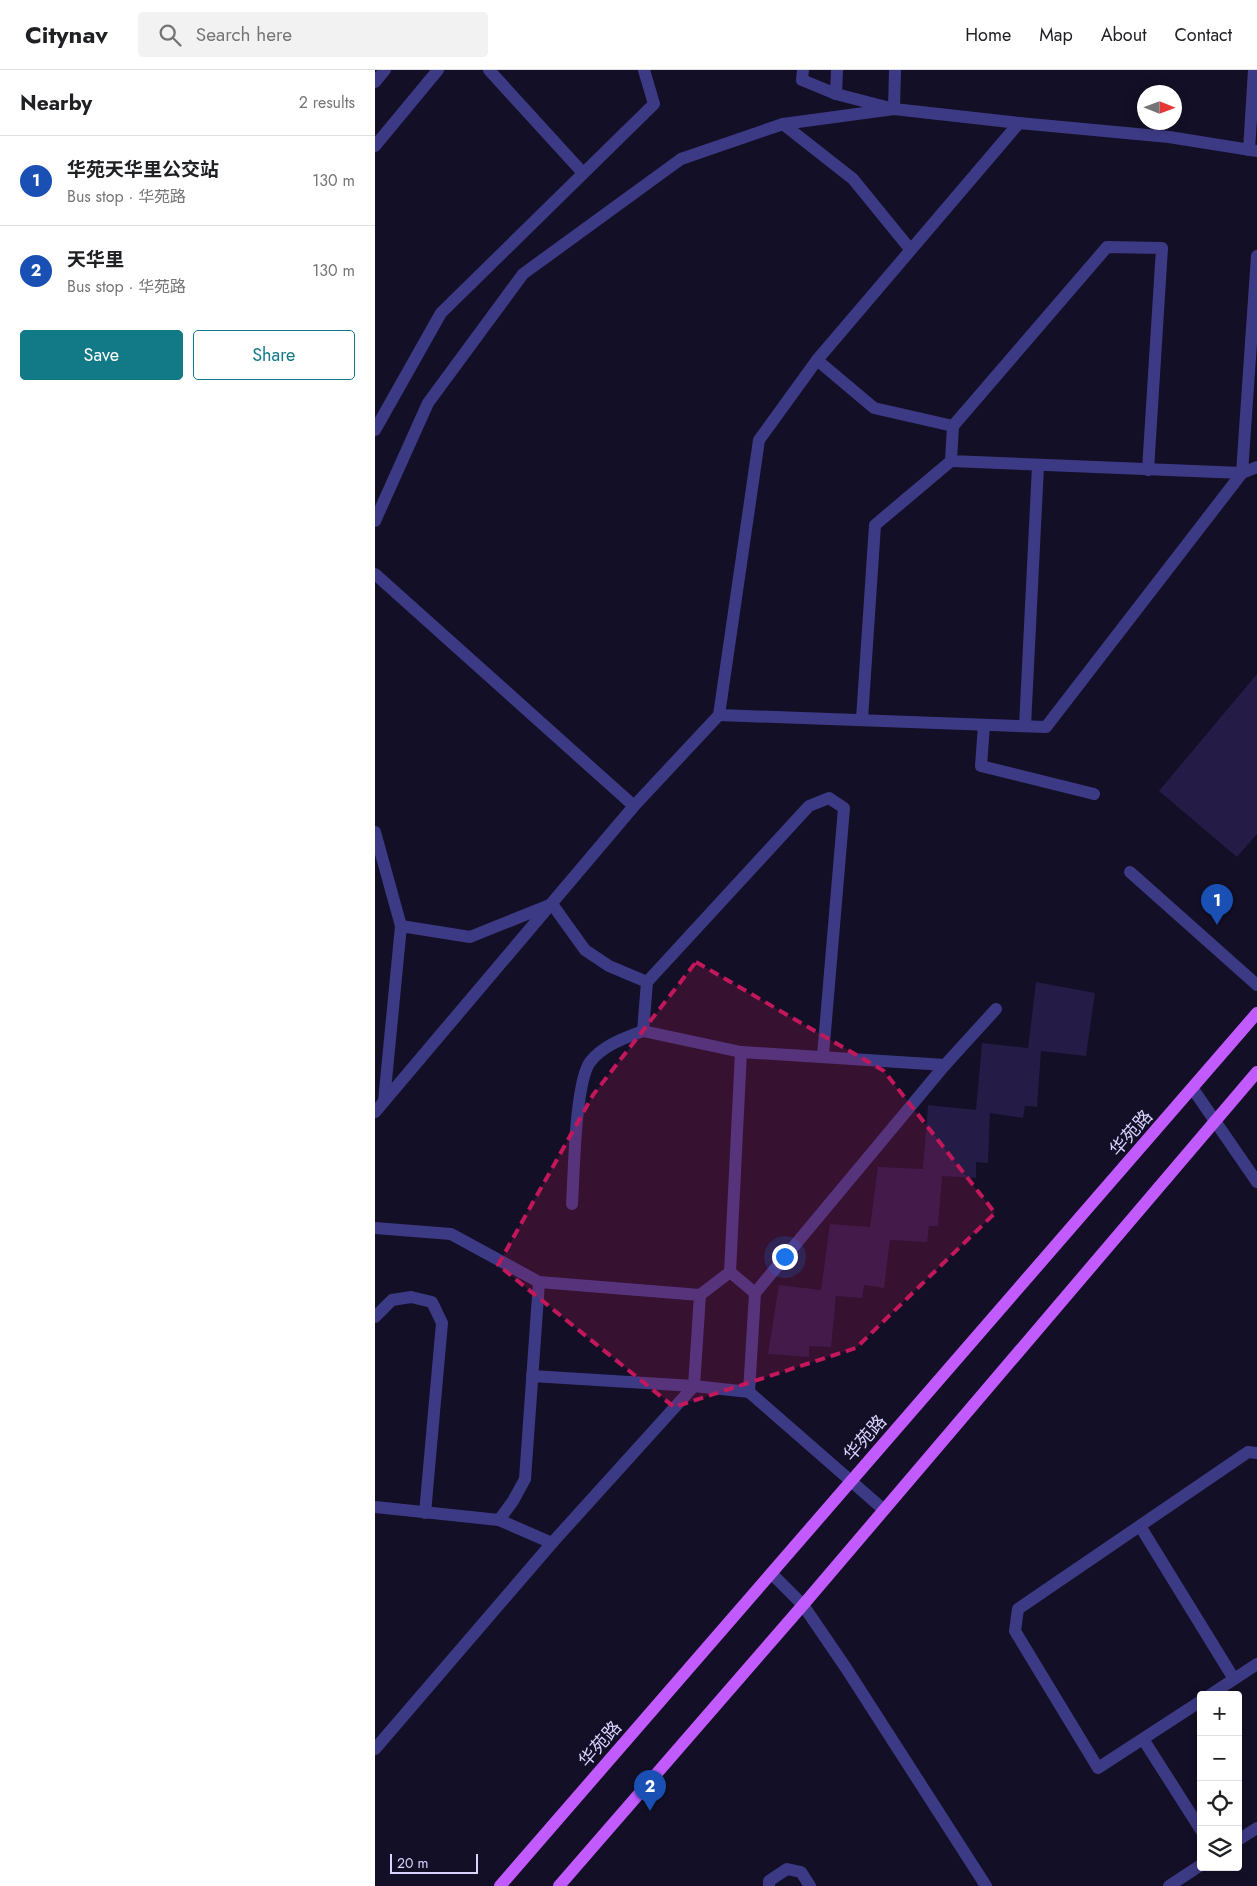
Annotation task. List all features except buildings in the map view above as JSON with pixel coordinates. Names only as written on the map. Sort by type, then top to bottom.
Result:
[{"type":"main road","name":"华苑路","points":[[500,1886],[1257,1013]]},
{"type":"main road","points":[[559,1886],[803,1605],[1257,1072]]},
{"type":"street","points":[[375,82],[385,70]]},
{"type":"street","points":[[375,146],[438,70]]},
{"type":"street","points":[[489,70],[583,173]]},
{"type":"street","points":[[375,430],[441,313],[654,104],[644,70]]},
{"type":"street","points":[[803,70],[802,80],[836,94],[893,109],[1169,137],[1253,150],[1254,70]]},
{"type":"street","points":[[836,94],[837,70]]},
{"type":"street","points":[[893,109],[895,70]]},
{"type":"street","points":[[375,521],[428,403],[523,274],[681,159],[783,124],[893,109]]},
{"type":"street","points":[[375,1112],[634,806],[719,715],[759,440],[817,360],[1019,123]]},
{"type":"street","points":[[783,124],[853,179],[910,250]]},
{"type":"street","points":[[951,462],[953,426],[1107,247],[1162,248],[1148,470]]},
{"type":"street","points":[[1243,473],[1257,256]]},
{"type":"street","points":[[817,360],[874,408],[953,426]]},
{"type":"street","points":[[862,719],[875,525],[951,462],[1243,473]]},
{"type":"street","points":[[1025,726],[1038,466]]},
{"type":"street","points":[[719,715],[1046,727],[1243,473],[1257,466]]},
{"type":"street","points":[[375,574],[634,806]]},
{"type":"street","points":[[984,725],[981,766],[1093,794]]},
{"type":"street","points":[[643,1031],[647,982],[809,806],[829,798],[844,808],[823,1055]]},
{"type":"street","points":[[375,832],[379,858],[401,926],[384,1101]]},
{"type":"street","points":[[1130,872],[1257,985]]},
{"type":"street","points":[[401,926],[470,938],[552,904]]},
{"type":"street","points":[[552,904],[585,950],[609,966],[647,982]]},
{"type":"street","points":[[749,1392],[755,1292],[945,1065],[996,1009]]},
{"type":"street","points":[[572,1204],[581,1083],[590,1062],[611,1044],[643,1031],[741,1052],[823,1055],[945,1065]]},
{"type":"street","points":[[375,1228],[451,1234],[539,1282],[700,1295],[730,1272],[741,1052]]},
{"type":"street","points":[[1193,1088],[1257,1182]]},
{"type":"street","points":[[730,1272],[755,1292]]},
{"type":"street","points":[[499,1520],[513,1501],[525,1479],[539,1282]]},
{"type":"street","points":[[375,1749],[552,1543],[694,1386],[700,1295]]},
{"type":"street","points":[[375,1317],[392,1300],[411,1298],[432,1302],[441,1323],[425,1513]]},
{"type":"street","points":[[532,1376],[694,1386],[749,1392],[883,1510]]},
{"type":"street","points":[[1197,1704],[1098,1768],[1015,1631],[1018,1609],[1248,1452],[1257,1453]]},
{"type":"street","points":[[375,1507],[499,1520],[552,1543]]},
{"type":"street","points":[[1140,1526],[1234,1679]]},
{"type":"street","points":[[772,1574],[803,1605],[847,1668],[986,1886]]},
{"type":"street","points":[[1216,1691],[1257,1664]]},
{"type":"street","points":[[1143,1739],[1198,1826]]},
{"type":"street","points":[[1242,1837],[1257,1828]]},
{"type":"street","points":[[1169,1886],[1197,1868]]},
{"type":"street","points":[[769,1886],[769,1881],[787,1869],[801,1872],[810,1886]]},
{"type":"highlighted area","points":[[696,962],[884,1071],[995,1213],[856,1348],[674,1407],[498,1265],[593,1095]]},
{"type":"place","name":"华苑天华里公交站","points":[[1217,925]]},
{"type":"place","name":"天华里","points":[[650,1811]]}]
